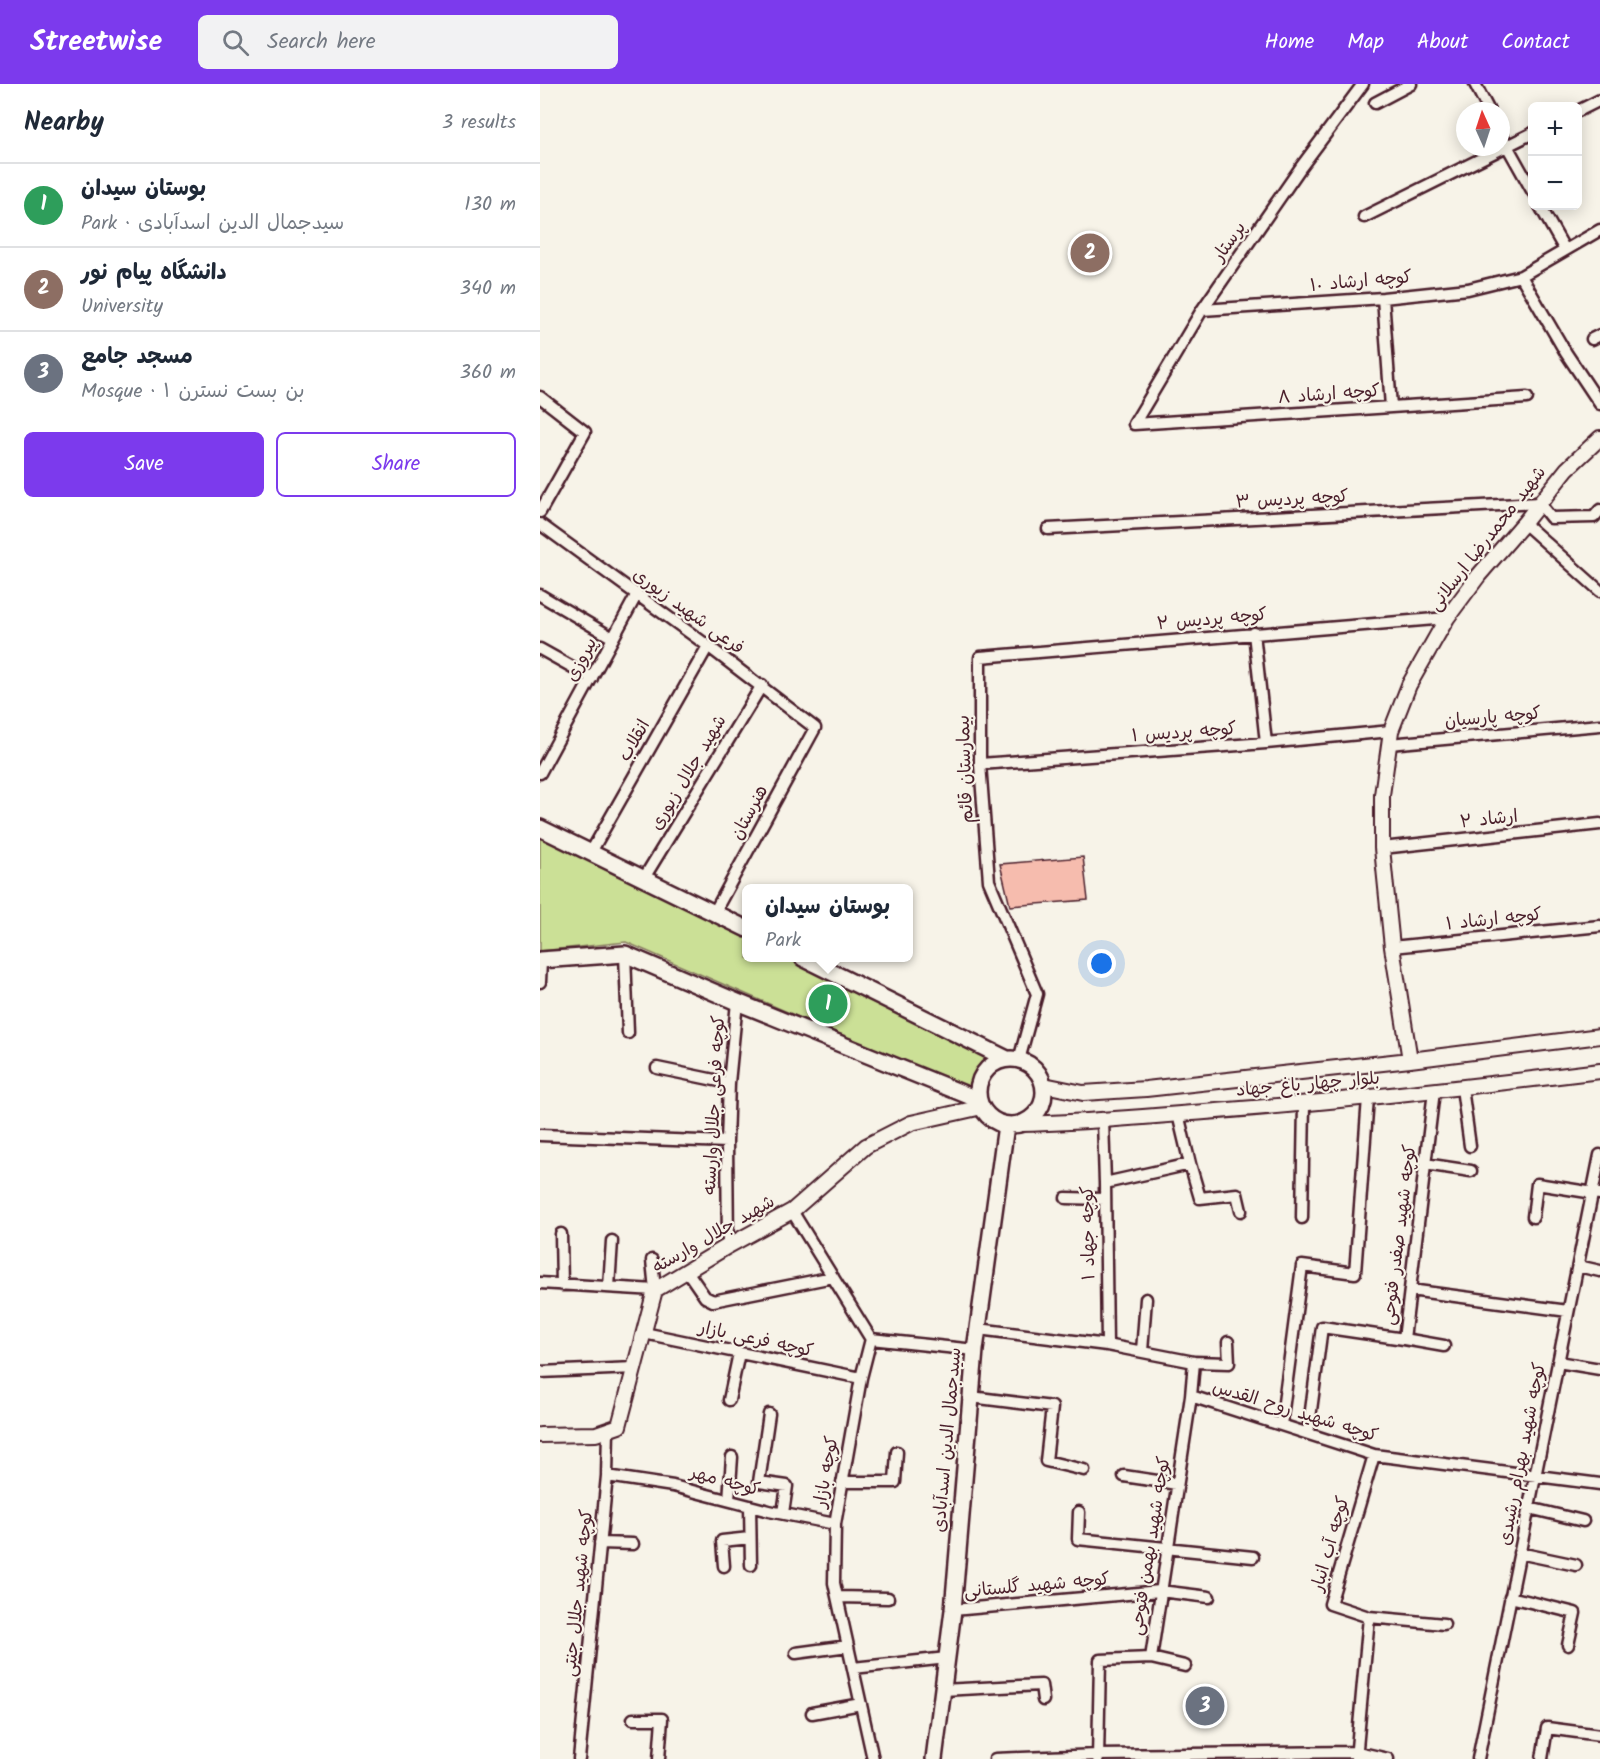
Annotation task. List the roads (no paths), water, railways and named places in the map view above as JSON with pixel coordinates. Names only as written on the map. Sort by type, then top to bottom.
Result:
[{"type":"main road","points":[[540,828],[742,927]]},
{"type":"main road","points":[[541,961],[625,954],[980,1104],[994,1120],[1012,1124],[1028,1120],[1042,1105],[1044,1085],[1035,1069],[1027,1063],[1013,1059],[813,962]]},
{"type":"main road","points":[[980,1104],[978,1089],[987,1069],[997,1062],[1013,1059]]},
{"type":"main road","name":"سیدجمال الدین اسدآبادی","points":[[934,1759],[952,1610],[975,1350],[1012,1124]]},
{"type":"street","name":"پرستار","points":[[1134,424],[1202,310],[1301,167],[1363,84]]},
{"type":"street","points":[[1376,103],[1411,84]]},
{"type":"street","points":[[1475,84],[1484,102]]},
{"type":"street","points":[[1582,109],[1600,100]]},
{"type":"street","points":[[1510,145],[1528,136]]},
{"type":"street","points":[[1510,151],[1528,183]]},
{"type":"street","points":[[1364,217],[1487,156]]},
{"type":"street","points":[[1542,210],[1565,250]]},
{"type":"street","name":"کوچه ارشاد ۱۰","points":[[1202,310],[1383,298],[1468,289],[1521,276],[1600,230]]},
{"type":"street","points":[[1521,276],[1566,353],[1600,404]]},
{"type":"street","points":[[1383,298],[1391,407]]},
{"type":"street","points":[[540,397],[585,432],[540,512]]},
{"type":"street","name":"کوچه ارشاد ۸","points":[[1134,424],[1527,398]]},
{"type":"street","name":"شهید محمدرضا ارسلانی","points":[[1410,1060],[1392,946],[1382,848],[1382,795],[1390,737],[1409,685],[1447,618],[1479,575],[1567,469],[1600,438]]},
{"type":"street","points":[[1539,503],[1551,518],[1594,517],[1600,510]]},
{"type":"street","name":"کوچه پردیس ۳","points":[[1048,529],[1539,503]]},
{"type":"street","points":[[1524,523],[1600,591]]},
{"type":"street","name":"فرعی شهید زیوری","points":[[540,524],[708,646],[814,728]]},
{"type":"street","points":[[540,594],[613,638]]},
{"type":"street","name":"پیروزی","points":[[540,773],[637,594]]},
{"type":"street","name":"کوچه پردیس ۲","points":[[980,657],[1447,618]]},
{"type":"street","points":[[1254,633],[1266,743]]},
{"type":"street","name":"انقلاب","points":[[591,852],[708,646]]},
{"type":"street","points":[[540,649],[592,678]]},
{"type":"street","name":"بیمارستان قائم","points":[[980,657],[980,764],[989,881],[1037,994],[1013,1059]]},
{"type":"street","name":"شهید جلال زیوری","points":[[644,878],[761,686]]},
{"type":"street","name":"کوچه پارسیان","points":[[1390,737],[1600,725]]},
{"type":"street","name":"هنرستان","points":[[714,913],[814,728]]},
{"type":"street","name":"کوچه پردیس ۱","points":[[980,764],[1266,743],[1390,737]]},
{"type":"street","name":"ارشاد ۲","points":[[1382,848],[1600,824]]},
{"type":"street","name":"کوچه ارشاد ۱","points":[[1392,946],[1600,926]]},
{"type":"street","points":[[625,954],[628,1033]]},
{"type":"street","points":[[540,982],[541,961]]},
{"type":"street","name":"کوچه فرعی جلال وارسته","points":[[728,1246],[729,1083],[737,1002]]},
{"type":"street","name":"بلوار چهار باغ جهاد","points":[[1044,1085],[1083,1093],[1146,1089],[1410,1060],[1600,1036]]},
{"type":"street","points":[[657,1068],[729,1083]]},
{"type":"street","name":"بلوار چهار باغ جهاد","points":[[1012,1124],[1066,1123],[1304,1104],[1600,1071]]},
{"type":"street","points":[[1462,1088],[1470,1146]]},
{"type":"street","name":"کوچه شهید صفدر فتوحی","points":[[1308,1433],[1322,1327],[1404,1339],[1434,1091]]},
{"type":"street","points":[[1281,1425],[1302,1266],[1355,1273],[1368,1098]]},
{"type":"street","name":"شهید جلال وارسته","points":[[608,1430],[619,1426],[655,1290],[792,1211],[866,1146],[911,1123],[980,1104]]},
{"type":"street","points":[[1302,1218],[1304,1104]]},
{"type":"street","points":[[1178,1114],[1200,1198],[1237,1194],[1241,1211]]},
{"type":"street","name":"کوچه جهاد ۱","points":[[1103,1120],[1107,1345]]},
{"type":"street","points":[[540,1135],[727,1142]]},
{"type":"street","name":"کوچه شهید بهرام رشیدی","points":[[1478,1759],[1568,1311],[1596,1193],[1600,1155]]},
{"type":"street","points":[[1105,1183],[1190,1164]]},
{"type":"street","points":[[1425,1164],[1471,1171]]},
{"type":"street","points":[[1533,1217],[1537,1184],[1596,1193]]},
{"type":"street","points":[[1066,1198],[1105,1199]]},
{"type":"street","points":[[792,1211],[871,1339],[975,1350]]},
{"type":"street","points":[[561,1234],[562,1284]]},
{"type":"street","points":[[609,1287],[612,1240]]},
{"type":"street","points":[[540,1283],[655,1290],[652,1260]]},
{"type":"street","points":[[1578,1266],[1600,1271]]},
{"type":"street","points":[[687,1271],[705,1297],[713,1301],[833,1277]]},
{"type":"street","points":[[1410,1290],[1568,1311]]},
{"type":"street","points":[[1142,1351],[1146,1299]]},
{"type":"street","name":"کوچه شهید روح القدس","points":[[978,1329],[1107,1345],[1194,1362],[1191,1396],[1374,1455],[1600,1484]]},
{"type":"street","name":"کوچه فرعی بازار","points":[[644,1333],[861,1378]]},
{"type":"street","name":"کوچه بازار","points":[[871,1339],[861,1378],[835,1524],[834,1583],[873,1759]]},
{"type":"street","points":[[1404,1339],[1444,1346]]},
{"type":"street","points":[[1194,1362],[1229,1363],[1228,1342]]},
{"type":"street","points":[[729,1400],[739,1353]]},
{"type":"street","points":[[1558,1362],[1600,1369]]},
{"type":"street","points":[[540,1372],[635,1368]]},
{"type":"street","name":"کوچه شهید بهمن فتوحی","points":[[1098,1757],[1100,1660],[1151,1658],[1191,1396]]},
{"type":"street","points":[[971,1397],[1052,1407],[1046,1461],[1083,1470]]},
{"type":"street","points":[[770,1414],[759,1482],[788,1486],[783,1514]]},
{"type":"street","points":[[540,1435],[596,1434],[608,1430]]},
{"type":"street","name":"کوچه شهید جلال جنتی","points":[[579,1759],[607,1476],[608,1430]]},
{"type":"street","points":[[842,1482],[895,1482],[897,1452]]},
{"type":"street","name":"کوچه آب انبار","points":[[1374,1455],[1330,1604],[1369,1617],[1444,1624]]},
{"type":"street","points":[[729,1500],[732,1457]]},
{"type":"street","name":"کوچه مهر","points":[[607,1476],[673,1486],[783,1514],[835,1524]]},
{"type":"street","points":[[1124,1476],[1177,1484]]},
{"type":"street","points":[[750,1506],[751,1565]]},
{"type":"street","points":[[1529,1508],[1583,1521]]},
{"type":"street","points":[[1079,1512],[1078,1539],[1253,1557]]},
{"type":"street","points":[[724,1566],[722,1541],[750,1538]]},
{"type":"street","points":[[600,1543],[633,1544]]},
{"type":"street","points":[[1520,1553],[1576,1565]]},
{"type":"street","name":"کوچه شهید گلستانی","points":[[952,1610],[1160,1591],[1209,1597]]},
{"type":"street","points":[[838,1597],[888,1599]]},
{"type":"street","points":[[1510,1597],[1575,1613],[1568,1645]]},
{"type":"street","points":[[1356,1755],[1369,1617]]},
{"type":"street","points":[[796,1653],[848,1646]]},
{"type":"street","points":[[853,1668],[947,1658]]},
{"type":"street","points":[[1151,1658],[1185,1666]]},
{"type":"street","points":[[942,1690],[1041,1685],[1043,1700]]},
{"type":"street","points":[[812,1713],[861,1704]]},
{"type":"street","points":[[633,1719],[662,1719],[659,1759]]},
{"type":"street","points":[[1542,1759],[1547,1728],[1600,1735]]},
{"type":"street","points":[[995,1759],[1356,1755],[1388,1759]]},
{"type":"place","name":"دانشگاه پیام نور","points":[[1090,253]]},
{"type":"place","name":"بوستان سیدان","points":[[828,1004]]},
{"type":"place","name":"مسجد جامع","points":[[1205,1706]]}]
